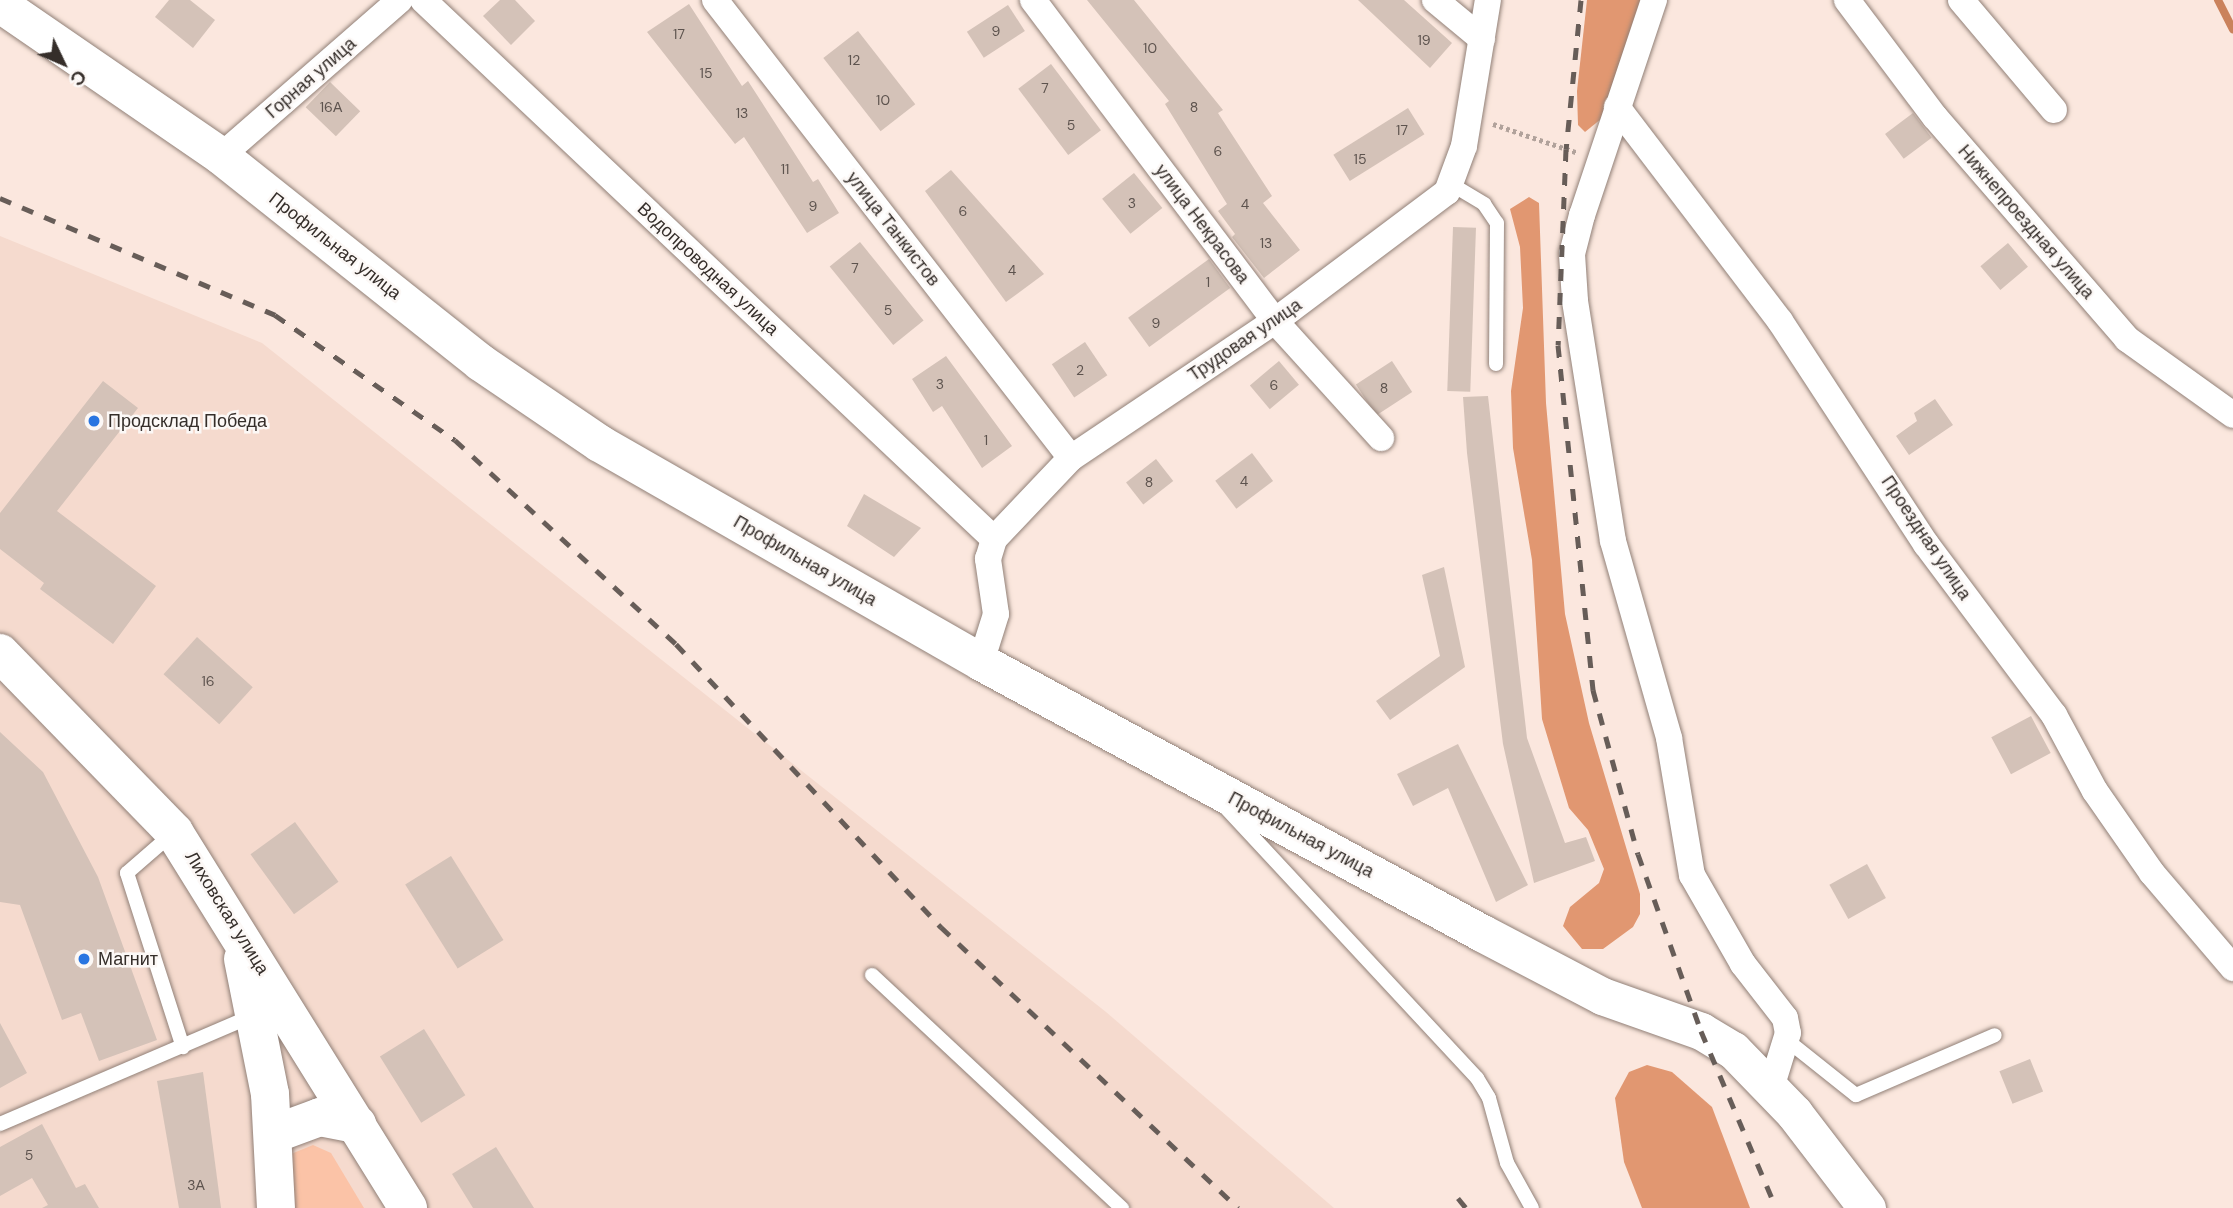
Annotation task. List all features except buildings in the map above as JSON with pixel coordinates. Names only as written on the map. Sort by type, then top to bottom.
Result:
[{"type":"main road","name":"Профильная улица","points":[[0,4],[221,156],[481,362],[599,443],[981,662],[1204,783],[1602,996],[1670,1021],[1733,1050],[1771,1088]]},
{"type":"main road","name":"Лиховская улица","points":[[0,653],[174,832],[233,920],[408,1208]]},
{"type":"main road","points":[[233,920],[256,1014],[274,1134],[276,1208]]},
{"type":"main road","points":[[1771,1088],[1867,1208]]},
{"type":"main road","points":[[274,1134],[320,1117],[357,1124]]},
{"type":"street","name":"Горная улица","points":[[221,156],[400,0]]},
{"type":"street","name":"Водопроводная улица","points":[[423,0],[994,539]]},
{"type":"street","name":"улица Танкистов","points":[[715,0],[1071,458]]},
{"type":"street","name":"улица Некрасова","points":[[1033,0],[1275,321],[1381,439]]},
{"type":"street","points":[[1436,0],[1482,39]]},
{"type":"street","name":"Трудовая улица","points":[[994,539],[1071,458],[1275,321],[1431,208],[1451,184],[1469,116],[1488,0]]},
{"type":"street","points":[[1654,0],[1617,107],[1572,254],[1613,541],[1669,738],[1692,875],[1738,955],[1784,1018],[1788,1041],[1771,1088]]},
{"type":"street","name":"Нижнепроездная улица","points":[[1847,0],[1935,117],[2127,339],[2233,415]]},
{"type":"street","points":[[1961,0],[2054,110]]},
{"type":"street","name":"Проездная улица","points":[[1617,107],[1780,321],[1926,544],[2054,715],[2095,791],[2152,873],[2233,968]]},
{"type":"street","points":[[981,662],[996,614],[988,559],[994,539]]},
{"type":"lane","points":[[1451,184],[1484,204],[1497,223],[1496,364]]},
{"type":"lane","points":[[1204,783],[1476,1078],[1489,1098],[1507,1163],[1532,1208]]},
{"type":"lane","points":[[174,832],[127,873],[183,1047]]},
{"type":"lane","points":[[872,975],[1122,1208]]},
{"type":"lane","points":[[0,1124],[256,1014]]},
{"type":"lane","points":[[1788,1041],[1856,1095],[1995,1035]]},
{"type":"path","points":[[1469,116],[1600,160]]},
{"type":"shaded area","points":[[1587,0],[1644,0],[1601,119],[1585,132],[1578,125],[1577,91]]},
{"type":"shaded area","points":[[1529,197],[1539,203],[1546,403],[1565,614],[1589,723],[1640,894],[1640,914],[1633,927],[1603,949],[1582,949],[1563,926],[1570,907],[1599,883],[1604,869],[1588,830],[1569,808],[1542,719],[1532,560],[1513,448],[1511,391],[1523,308],[1520,247],[1510,209]]},
{"type":"shaded area","points":[[0,236],[262,343],[1106,1012],[1334,1208],[0,1208]]},
{"type":"shaded area","points":[[1647,1065],[1672,1072],[1712,1107],[1750,1208],[1642,1208],[1624,1162],[1615,1098],[1629,1072]]},
{"type":"shaded area","points":[[313,1145],[331,1153],[364,1208],[289,1208],[291,1154]]},
{"type":"waterway","points":[[2218,0],[2233,29]]},
{"type":"railway","points":[[1581,0],[1566,149],[1558,345],[1593,690],[1638,854],[1701,1031],[1776,1208]]},
{"type":"railway","points":[[0,198],[275,315],[455,440],[676,644],[941,927],[1238,1208]]},
{"type":"railway","points":[[1458,1198],[1466,1208]]},
{"type":"place","name":"Продсклад Победа","points":[[94,421]]},
{"type":"place","name":"Магнит","points":[[84,959]]}]
